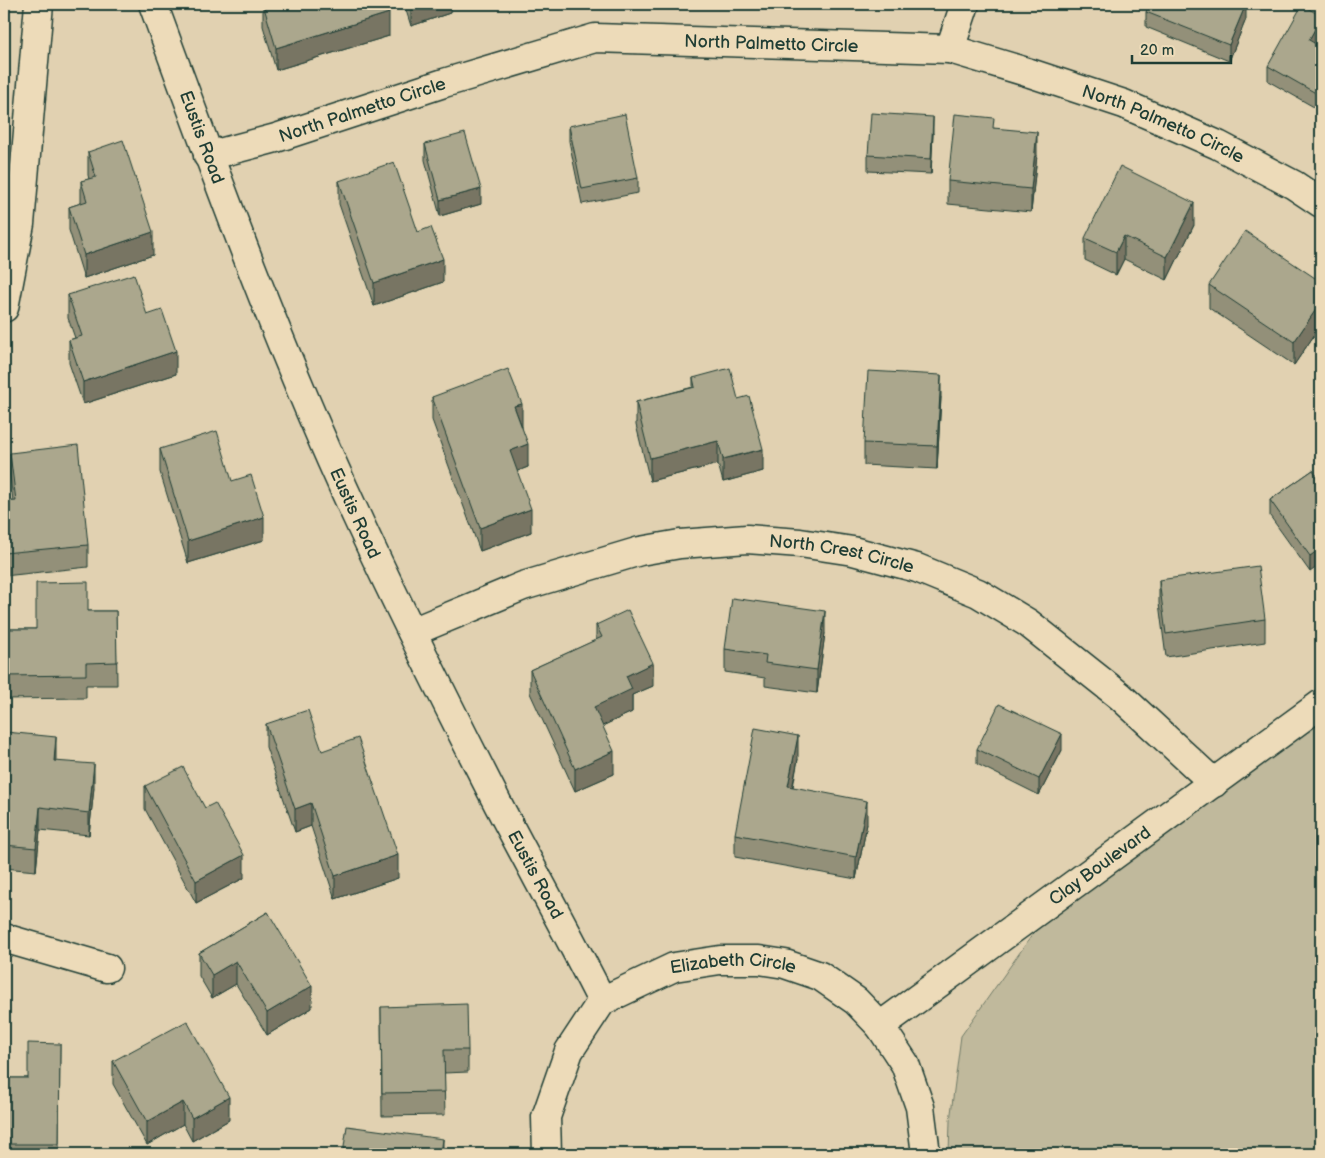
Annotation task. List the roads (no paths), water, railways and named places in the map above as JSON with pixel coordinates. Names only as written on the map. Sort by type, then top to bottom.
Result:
[{"type":"street","points":[[4,308],[20,224],[39,4]]},
{"type":"street","name":"Eustis Road","points":[[154,4],[208,156],[274,327],[355,513],[412,632],[500,807],[602,1001]]},
{"type":"street","points":[[950,49],[965,4]]},
{"type":"street","name":"North Palmetto Circle","points":[[208,156],[276,138],[444,83],[595,38],[950,49],[1124,104],[1218,145],[1294,185],[1321,203]]},
{"type":"street","name":"North Crest Circle","points":[[412,632],[523,586],[640,551],[680,544],[747,539],[800,543],[853,551],[917,568],[969,589],[1028,624],[1120,696],[1214,782]]},
{"type":"street","name":"Clay Boulevard","points":[[880,1026],[1321,704]]},
{"type":"street","points":[[4,938],[107,968]]},
{"type":"street","name":"Elizabeth Circle","points":[[602,1001],[674,967],[720,960],[759,960],[785,964],[820,976],[856,1001],[880,1026],[905,1064],[920,1107],[926,1154]]},
{"type":"street","points":[[546,1154],[546,1117],[569,1051],[602,1001]]}]
